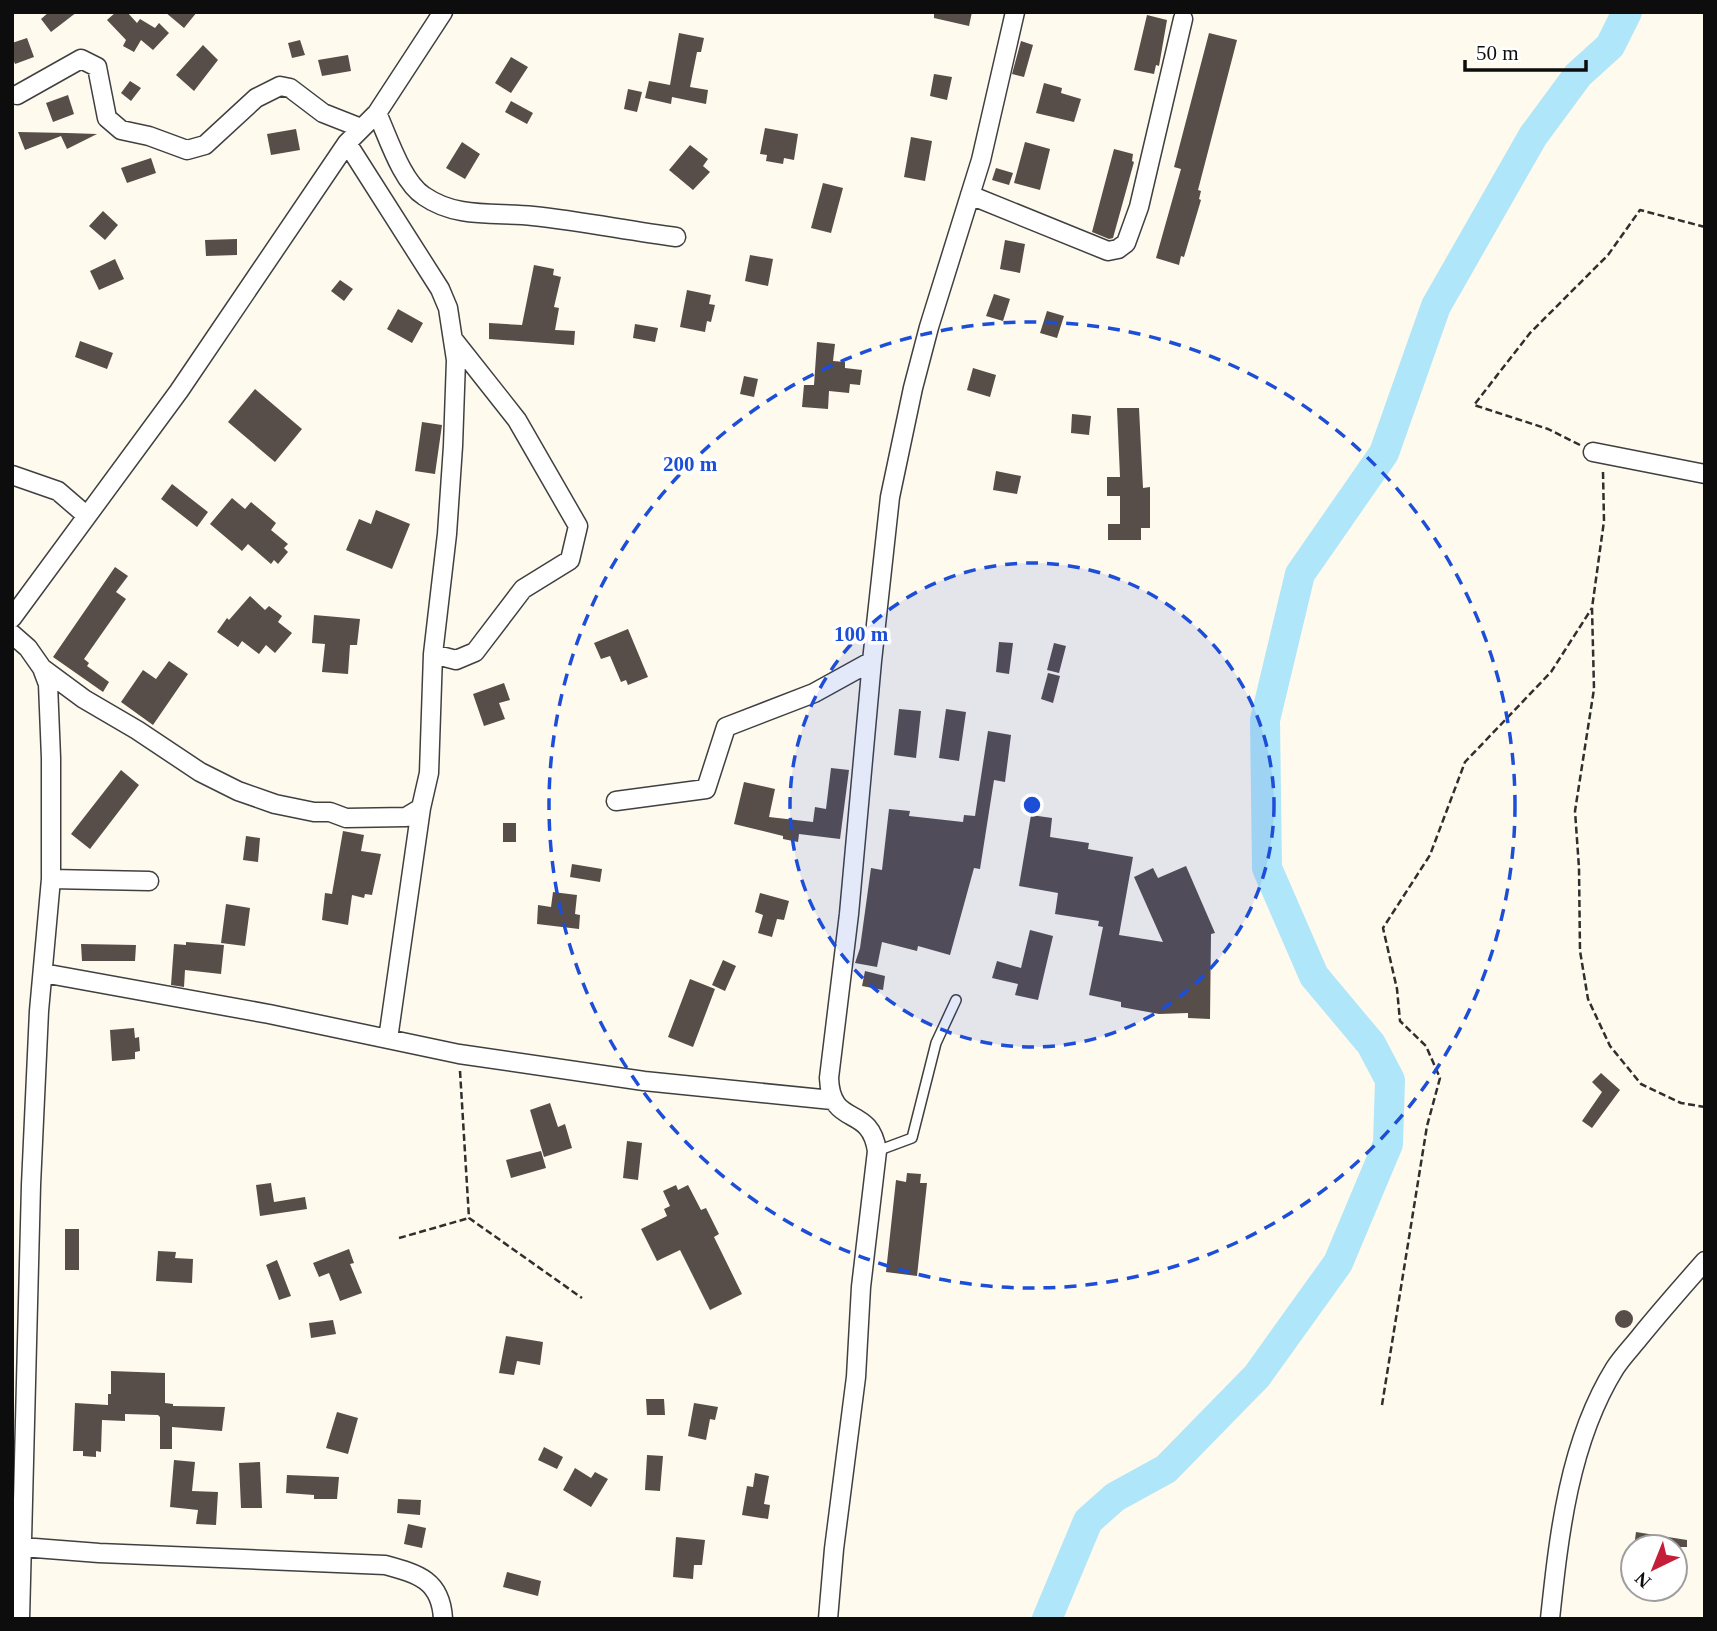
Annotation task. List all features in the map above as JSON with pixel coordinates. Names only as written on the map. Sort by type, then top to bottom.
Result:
[{"type":"street","points":[[12,618],[178,391],[347,143],[377,113],[443,12]]},
{"type":"street","points":[[828,1619],[856,1377],[862,1287],[877,1151],[874,1135],[863,1121],[839,1109],[832,1100],[830,1068],[849,914],[882,556],[894,471],[929,327],[981,160],[1014,12]]},
{"type":"street","points":[[970,195],[1108,251],[1118,249],[1126,243],[1139,207],[1183,19]]},
{"type":"street","points":[[17,95],[81,59],[97,67],[107,118],[121,130],[149,136],[178,148],[187,150],[205,145],[256,98],[280,86],[290,88],[323,113],[361,128]]},
{"type":"street","points":[[377,113],[413,186],[423,196],[443,206],[480,215],[532,216],[677,237]]},
{"type":"street","points":[[347,143],[440,289],[448,308],[456,360],[447,534],[433,654],[429,773],[421,808],[388,1039]]},
{"type":"street","points":[[433,654],[456,660],[475,652],[523,589],[570,560],[578,526],[517,420],[451,337]]},
{"type":"street","points":[[1594,452],[1705,474]]},
{"type":"street","points":[[12,475],[58,491],[86,516]]},
{"type":"street","points":[[12,634],[43,668],[84,699],[200,772],[238,791],[275,804],[330,812],[346,818],[406,817],[421,808]]},
{"type":"street","points":[[616,801],[706,789],[726,727],[814,693],[872,662]]},
{"type":"street","points":[[20,1619],[31,1185],[51,879],[50,722],[48,684],[43,668]]},
{"type":"street","points":[[51,879],[149,881]]},
{"type":"street","points":[[43,973],[269,1014],[459,1054],[644,1081],[832,1100]]},
{"type":"street","points":[[1550,1619],[1557,1546],[1568,1490],[1591,1417],[1616,1367],[1661,1310],[1705,1261]]},
{"type":"street","points":[[22,1547],[99,1553],[385,1565],[424,1578],[435,1589],[443,1619]]},
{"type":"lane","points":[[877,1151],[912,1138],[936,1043],[956,1000]]},
{"type":"path","points":[[1705,227],[1640,210],[1608,255],[1530,333],[1474,405],[1548,429],[1594,452],[1605,476],[1604,521],[1592,608],[1594,689],[1575,811],[1580,951],[1588,999],[1610,1046],[1641,1084],[1681,1104],[1705,1107]]},
{"type":"path","points":[[1382,1405],[1427,1126],[1440,1079],[1426,1046],[1400,1021],[1397,989],[1383,928],[1430,855],[1465,762],[1550,672],[1592,608]]},
{"type":"path","points":[[459,1054],[469,1217]]},
{"type":"path","points":[[399,1238],[469,1217]]},
{"type":"path","points":[[469,1217],[582,1298]]},
{"type":"building","points":[[49,12],[77,12],[51,32],[41,19]]},
{"type":"building","points":[[116,12],[127,12],[137,23],[140,19],[155,28],[159,23],[169,33],[153,50],[141,40],[134,52],[123,46],[126,40],[107,20]]},
{"type":"building","points":[[165,12],[197,12],[184,28]]},
{"type":"building","points":[[934,12],[972,12],[969,26],[934,18]]},
{"type":"building","points":[[1147,15],[1167,20],[1159,66],[1156,65],[1154,74],[1134,70]]},
{"type":"building","points":[[679,33],[704,38],[701,52],[697,52],[690,87],[708,90],[706,104],[672,97],[671,104],[645,98],[649,81],[670,85]]},
{"type":"building","points":[[1209,33],[1237,40],[1198,190],[1201,191],[1201,200],[1184,257],[1181,256],[1179,265],[1156,258],[1181,169],[1174,167]]},
{"type":"building","points":[[27,38],[34,57],[15,64],[12,43]]},
{"type":"building","points":[[300,40],[305,55],[292,58],[288,43]]},
{"type":"building","points":[[1021,41],[1033,45],[1024,77],[1012,74]]},
{"type":"building","points":[[203,45],[218,60],[194,91],[176,75]]},
{"type":"building","points":[[348,55],[351,71],[322,76],[318,60]]},
{"type":"building","points":[[511,57],[528,67],[511,93],[495,83]]},
{"type":"building","points":[[934,74],[952,77],[947,100],[930,96]]},
{"type":"building","points":[[130,81],[141,88],[131,101],[121,93]]},
{"type":"building","points":[[1044,83],[1062,88],[1061,93],[1081,99],[1074,122],[1036,113]]},
{"type":"building","points":[[628,89],[642,92],[637,112],[624,109]]},
{"type":"building","points":[[68,95],[74,114],[53,122],[46,103]]},
{"type":"building","points":[[511,101],[533,113],[527,124],[505,112]]},
{"type":"building","points":[[765,128],[798,134],[794,160],[784,158],[783,164],[766,161],[767,155],[760,154]]},
{"type":"building","points":[[296,129],[300,150],[271,155],[267,134]]},
{"type":"building","points":[[18,132],[97,134],[67,149],[61,136],[25,150]]},
{"type":"building","points":[[911,137],[932,141],[925,181],[904,177]]},
{"type":"building","points":[[462,142],[480,154],[465,179],[446,168]]},
{"type":"building","points":[[1025,142],[1050,149],[1040,190],[1014,183]]},
{"type":"building","points":[[690,145],[708,159],[703,166],[710,172],[693,190],[669,170]]},
{"type":"building","points":[[1114,149],[1133,154],[1134,162],[1113,238],[1109,239],[1092,232]]},
{"type":"building","points":[[151,158],[156,173],[127,183],[121,168]]},
{"type":"building","points":[[996,168],[1013,173],[1009,185],[992,180]]},
{"type":"building","points":[[823,183],[843,188],[831,233],[811,228]]},
{"type":"building","points":[[103,211],[118,225],[105,240],[89,226]]},
{"type":"building","points":[[237,239],[237,255],[206,256],[205,240]]},
{"type":"building","points":[[1005,240],[1025,244],[1020,273],[1000,269]]},
{"type":"building","points":[[750,255],[773,259],[768,286],[745,281]]},
{"type":"building","points":[[115,259],[124,279],[99,290],[90,271]]},
{"type":"building","points":[[534,265],[554,269],[553,275],[561,277],[554,307],[559,308],[555,330],[575,331],[574,345],[489,339],[489,323],[522,325]]},
{"type":"building","points":[[340,280],[353,289],[344,301],[331,291]]},
{"type":"building","points":[[687,290],[711,295],[709,304],[715,305],[711,322],[707,321],[705,332],[680,327]]},
{"type":"building","points":[[994,294],[1010,299],[1003,321],[986,316]]},
{"type":"building","points":[[398,309],[423,323],[412,343],[387,329]]},
{"type":"building","points":[[1047,311],[1064,316],[1057,338],[1040,333]]},
{"type":"building","points":[[635,324],[658,328],[655,342],[633,338]]},
{"type":"building","points":[[80,341],[113,353],[107,369],[75,357]]},
{"type":"building","points":[[817,342],[835,344],[833,361],[845,362],[845,368],[862,370],[860,385],[850,384],[849,393],[829,391],[828,409],[802,407],[804,385],[814,385]]},
{"type":"building","points":[[973,368],[996,375],[990,397],[967,390]]},
{"type":"building","points":[[744,376],[758,379],[754,397],[740,394]]},
{"type":"building","points":[[255,389],[302,429],[275,462],[228,422]]},
{"type":"building","points":[[1117,408],[1139,408],[1143,488],[1150,487],[1150,528],[1141,528],[1141,540],[1108,540],[1108,524],[1120,524],[1120,496],[1107,496],[1107,477],[1120,477]]},
{"type":"building","points":[[1072,414],[1091,416],[1089,435],[1071,433]]},
{"type":"building","points":[[422,422],[442,425],[435,474],[415,471]]},
{"type":"building","points":[[996,471],[1021,476],[1017,494],[993,490]]},
{"type":"building","points":[[172,484],[208,512],[197,527],[161,499]]},
{"type":"building","points":[[232,498],[245,509],[251,502],[276,523],[271,530],[288,544],[284,548],[288,552],[278,564],[274,560],[271,564],[248,544],[242,551],[210,524]]},
{"type":"building","points":[[376,510],[410,524],[392,569],[346,550],[359,519],[371,524]]},
{"type":"building","points":[[115,567],[128,576],[116,592],[126,599],[84,659],[89,663],[87,666],[109,682],[103,692],[53,657]]},
{"type":"building","points":[[250,596],[265,610],[269,606],[282,616],[278,622],[292,633],[275,653],[266,645],[259,654],[242,641],[238,647],[217,632]]},
{"type":"building","points":[[314,615],[360,619],[357,645],[350,645],[348,674],[322,672],[325,644],[312,643]]},
{"type":"building","points":[[628,629],[648,677],[628,685],[626,680],[621,682],[610,656],[601,659],[594,643]]},
{"type":"building","points":[[999,642],[1013,643],[1009,674],[996,672]]},
{"type":"building","points":[[1054,643],[1066,646],[1059,673],[1047,670]]},
{"type":"building","points":[[169,661],[188,674],[153,725],[121,702],[143,670],[156,679]]},
{"type":"building","points":[[1048,673],[1060,676],[1053,703],[1041,699]]},
{"type":"building","points":[[504,683],[510,700],[499,703],[505,719],[484,726],[473,694]]},
{"type":"building","points":[[899,709],[921,711],[916,758],[894,755]]},
{"type":"building","points":[[946,709],[966,712],[959,761],[939,758]]},
{"type":"building","points":[[988,731],[1011,735],[1005,782],[994,780],[980,869],[974,868],[950,955],[918,946],[917,951],[882,942],[877,967],[855,963],[860,948],[871,868],[882,870],[889,809],[910,811],[909,816],[963,822],[964,815],[975,816]]},
{"type":"building","points":[[831,768],[849,770],[840,839],[799,834],[798,842],[734,824],[744,782],[775,789],[769,817],[813,822],[815,807],[826,809]]},
{"type":"building","points":[[121,770],[139,785],[90,849],[71,834]]},
{"type":"building","points":[[1031,815],[1052,818],[1050,837],[1089,843],[1088,849],[1133,857],[1119,935],[1163,942],[1134,877],[1153,868],[1158,878],[1186,866],[1215,933],[1211,934],[1210,1019],[1188,1018],[1188,1013],[1159,1014],[1121,1007],[1121,1002],[1089,995],[1103,927],[1098,926],[1099,921],[1055,914],[1058,893],[1019,886]]},
{"type":"building","points":[[503,823],[516,823],[516,842],[503,842]]},
{"type":"building","points":[[343,831],[364,835],[361,851],[381,854],[372,895],[365,894],[364,898],[352,895],[348,925],[322,920],[325,893],[332,894]]},
{"type":"building","points":[[246,836],[260,838],[258,862],[243,860]]},
{"type":"building","points":[[572,864],[602,869],[600,882],[570,877]]},
{"type":"building","points":[[553,892],[577,895],[575,914],[580,915],[579,929],[537,924],[538,905],[551,907]]},
{"type":"building","points":[[760,893],[789,901],[784,920],[777,919],[772,937],[758,933],[763,915],[755,912]]},
{"type":"building","points":[[226,904],[250,908],[245,946],[221,943]]},
{"type":"building","points":[[1030,930],[1053,936],[1038,1000],[1015,995],[1018,984],[992,978],[997,961],[1021,968]]},
{"type":"building","points":[[186,942],[224,945],[221,974],[185,970],[184,987],[171,985],[174,944],[186,945]]},
{"type":"building","points":[[81,944],[136,945],[135,961],[82,961]]},
{"type":"building","points":[[723,960],[736,966],[725,991],[712,985]]},
{"type":"building","points":[[865,971],[885,976],[883,990],[862,986]]},
{"type":"building","points":[[690,979],[715,989],[693,1047],[668,1037]]},
{"type":"building","points":[[134,1028],[135,1038],[139,1037],[140,1051],[135,1052],[135,1059],[112,1061],[110,1030]]},
{"type":"building","points":[[1601,1073],[1620,1090],[1592,1128],[1582,1121],[1602,1092],[1592,1082]]},
{"type":"building","points":[[550,1103],[558,1127],[565,1124],[572,1148],[544,1157],[530,1110]]},
{"type":"building","points":[[627,1141],[642,1143],[638,1180],[623,1178]]},
{"type":"building","points":[[541,1151],[546,1168],[511,1178],[506,1160]]},
{"type":"building","points":[[907,1173],[921,1174],[920,1183],[927,1183],[917,1276],[886,1272],[896,1180],[906,1182]]},
{"type":"building","points":[[271,1183],[274,1202],[305,1197],[307,1209],[260,1216],[256,1185]]},
{"type":"building","points":[[676,1185],[678,1190],[688,1185],[701,1210],[706,1208],[719,1234],[714,1237],[742,1294],[710,1310],[680,1250],[657,1261],[641,1229],[667,1216],[664,1209],[670,1206],[663,1191]]},
{"type":"building","points":[[65,1229],[79,1229],[79,1270],[65,1270]]},
{"type":"building","points":[[349,1249],[354,1263],[350,1264],[362,1293],[340,1301],[329,1273],[319,1277],[313,1263]]},
{"type":"building","points":[[158,1251],[176,1252],[175,1258],[193,1259],[192,1283],[156,1281]]},
{"type":"building","points":[[277,1260],[291,1296],[279,1300],[266,1265]]},
{"type":"building","points":[[1624,1310],[1630,1313],[1633,1319],[1630,1325],[1624,1328],[1618,1325],[1615,1319],[1618,1313]]},
{"type":"building","points":[[333,1320],[336,1334],[311,1338],[309,1323]]},
{"type":"building","points":[[506,1336],[543,1342],[540,1365],[517,1361],[514,1375],[499,1373]]},
{"type":"building","points":[[111,1371],[165,1373],[165,1403],[173,1406],[225,1407],[222,1431],[172,1427],[172,1449],[160,1449],[158,1415],[125,1414],[125,1421],[102,1420],[101,1452],[96,1451],[96,1457],[83,1456],[83,1451],[73,1451],[75,1403],[108,1405]]},
{"type":"building","points":[[646,1399],[664,1399],[665,1415],[647,1415]]},
{"type":"building","points":[[694,1403],[718,1407],[715,1420],[710,1419],[706,1440],[688,1436]]},
{"type":"building","points":[[337,1412],[358,1418],[348,1454],[326,1448]]},
{"type":"building","points":[[544,1447],[563,1457],[557,1469],[538,1460]]},
{"type":"building","points":[[647,1455],[663,1456],[660,1491],[645,1490]]},
{"type":"building","points":[[174,1460],[195,1462],[192,1491],[218,1492],[216,1525],[196,1524],[198,1510],[170,1507]]},
{"type":"building","points":[[260,1462],[262,1508],[241,1508],[239,1463]]},
{"type":"building","points":[[575,1468],[591,1478],[595,1472],[608,1479],[591,1507],[563,1490]]},
{"type":"building","points":[[755,1473],[769,1476],[764,1504],[770,1505],[768,1519],[742,1515],[747,1486],[753,1487]]},
{"type":"building","points":[[287,1475],[339,1477],[337,1499],[314,1499],[314,1495],[286,1493]]},
{"type":"building","points":[[398,1499],[421,1500],[420,1515],[397,1513]]},
{"type":"building","points":[[408,1524],[426,1528],[422,1548],[404,1544]]},
{"type":"building","points":[[676,1537],[705,1540],[702,1565],[694,1565],[693,1579],[673,1577]]},
{"type":"building","points":[[507,1572],[541,1581],[538,1596],[503,1587]]},
{"type":"waterway","points":[[1047,1619],[1088,1521],[1115,1497],[1166,1469],[1257,1376],[1338,1263],[1388,1144],[1390,1080],[1371,1044],[1314,976],[1267,868],[1265,720],[1300,574],[1384,453],[1436,306],[1533,136],[1578,75],[1610,46],[1627,12]]}]
